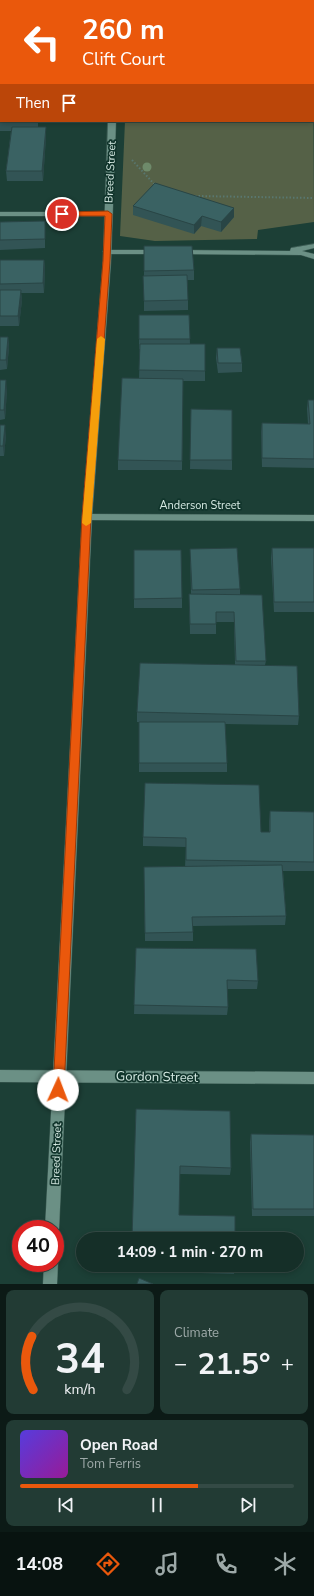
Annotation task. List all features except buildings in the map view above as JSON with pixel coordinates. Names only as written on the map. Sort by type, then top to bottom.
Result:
[{"type":"street","name":"Breed Street","points":[[52,1220],[87,517],[107,252],[112,122]]},
{"type":"street","points":[[0,214],[108,214]]},
{"type":"street","points":[[275,253],[314,246]]},
{"type":"street","points":[[107,252],[302,253],[314,257]]},
{"type":"street","name":"Anderson Street","points":[[87,517],[314,518]]},
{"type":"street","name":"Gordon Street","points":[[0,1076],[59,1075],[314,1078]]},
{"type":"street","points":[[50,1284],[51,1272]]},
{"type":"path","points":[[130,158],[160,191]]},
{"type":"path","points":[[189,196],[314,198]]},
{"type":"green space","points":[[125,122],[314,122],[314,222],[258,230],[257,239],[155,241],[120,236]]},
{"type":"slow traffic","points":[[86,523],[101,339]]},
{"type":"route","points":[[58,1090],[87,517],[107,261],[108,214],[62,214]]}]
